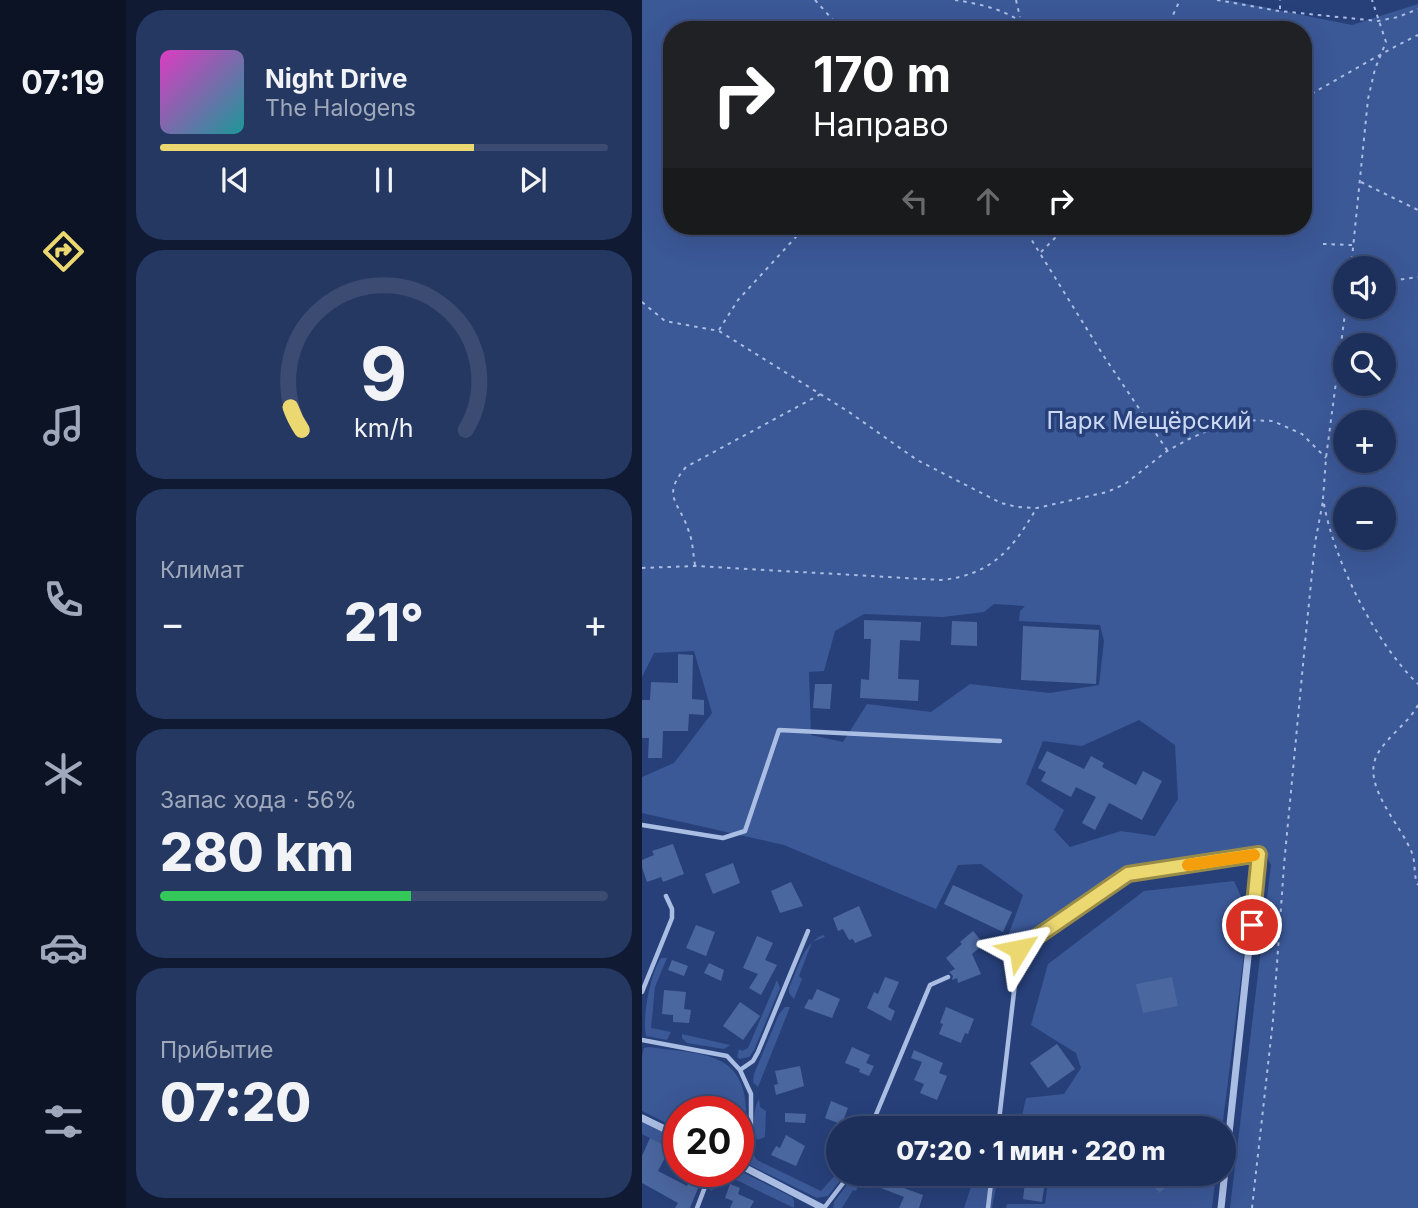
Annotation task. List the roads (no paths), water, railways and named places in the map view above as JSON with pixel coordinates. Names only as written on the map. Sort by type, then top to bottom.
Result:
[{"type":"street","points":[[1221,1208],[1259,854]]},
{"type":"street","points":[[642,1118],[663,1128]]},
{"type":"street","points":[[754,1172],[824,1208]]},
{"type":"lane","points":[[642,825],[723,838],[745,831],[779,730],[1000,741]]},
{"type":"lane","points":[[1000,1116],[1019,949],[1128,874],[1259,854]]},
{"type":"lane","points":[[642,992],[672,918],[672,909],[666,896]]},
{"type":"lane","points":[[740,1070],[753,1061],[759,1052],[808,931]]},
{"type":"lane","points":[[876,1116],[931,985],[948,977]]},
{"type":"lane","points":[[642,1040],[727,1056],[740,1070],[751,1096]]},
{"type":"lane","points":[[824,1208],[841,1186]]},
{"type":"lane","points":[[988,1208],[991,1186]]},
{"type":"lane","points":[[697,1208],[705,1187]]},
{"type":"park label","name":"Парк Мещёрский","points":[[1149,421]]}]
